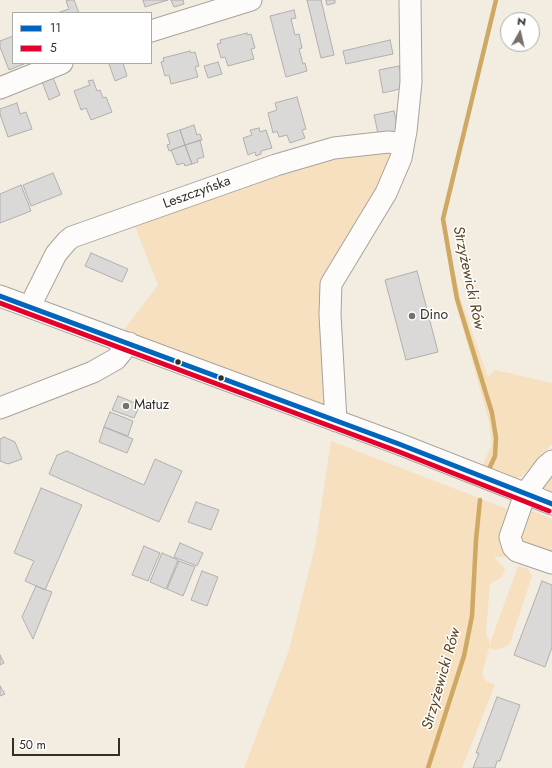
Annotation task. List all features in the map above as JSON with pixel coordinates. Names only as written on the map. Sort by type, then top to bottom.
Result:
[{"type":"street","points":[[152,31],[251,0]]},
{"type":"street","points":[[336,421],[330,315],[330,284],[386,193],[401,158],[411,82],[410,0]]},
{"type":"street","points":[[0,88],[60,64]]},
{"type":"street","name":"Leszczyńska","points":[[30,306],[56,254],[72,237],[276,164],[334,148],[388,142],[403,144]]},
{"type":"street","points":[[0,296],[129,343],[552,504]]},
{"type":"street","points":[[0,408],[93,372],[116,359],[129,343]]},
{"type":"street","points":[[552,461],[546,466],[525,494],[510,531],[510,542],[517,551],[552,563]]},
{"type":"shaded area","points":[[403,144],[337,271],[336,412],[123,331],[158,285],[131,216],[276,165]]},
{"type":"shaded area","points":[[443,219],[460,297],[488,377],[495,370],[552,383],[552,444],[522,476],[510,481],[478,475],[492,444],[489,422],[453,292]]},
{"type":"shaded area","points":[[331,441],[510,510],[513,556],[494,557],[505,569],[502,577],[490,584],[486,634],[489,639],[489,646],[518,566],[528,569],[532,576],[510,643],[505,647],[496,650],[489,648],[482,674],[486,681],[495,685],[462,768],[244,768],[289,650],[315,547]]},
{"type":"shaded area","points":[[552,478],[552,494],[546,492],[544,485],[549,479]]},
{"type":"shaded area","points":[[526,508],[552,519],[552,560],[517,539]]},
{"type":"building","points":[[74,0],[79,12],[60,12],[69,9],[66,1]]},
{"type":"building","points":[[143,0],[168,0],[145,7]]},
{"type":"building","points":[[171,0],[183,0],[184,4],[174,7]]},
{"type":"building","points":[[307,0],[321,0],[334,55],[321,58]]},
{"type":"building","points":[[326,0],[335,0],[335,3],[327,5]]},
{"type":"building","points":[[294,10],[296,18],[291,19],[295,35],[299,34],[302,48],[299,49],[303,64],[305,63],[307,71],[286,77],[270,16]]},
{"type":"building","points":[[247,33],[247,35],[251,34],[255,48],[251,49],[254,59],[228,66],[225,57],[221,58],[217,44],[221,43],[220,40]]},
{"type":"building","points":[[12,36],[12,64],[24,64],[9,70],[0,47],[0,41]]},
{"type":"building","points":[[390,40],[393,54],[346,64],[343,51]]},
{"type":"building","points":[[190,51],[191,53],[195,52],[199,66],[195,67],[198,77],[171,84],[169,75],[165,76],[161,62],[164,61],[163,58]]},
{"type":"building","points":[[218,62],[222,74],[208,78],[204,66]]},
{"type":"building","points":[[109,64],[123,64],[127,76],[115,81]]},
{"type":"building","points":[[399,66],[404,88],[383,93],[379,70]]},
{"type":"building","points":[[52,75],[60,95],[49,100],[41,79]]},
{"type":"building","points":[[93,80],[97,91],[100,90],[103,98],[106,97],[112,112],[91,120],[86,108],[81,110],[74,91],[90,85],[88,81]]},
{"type":"building","points":[[297,97],[306,129],[302,130],[305,138],[290,143],[287,135],[279,137],[277,131],[273,133],[268,113],[277,110],[275,103]]},
{"type":"building","points":[[17,103],[20,114],[26,112],[32,129],[8,137],[0,114],[0,109]]},
{"type":"building","points":[[394,111],[399,134],[379,138],[374,115]]},
{"type":"building","points":[[194,125],[197,135],[200,134],[202,140],[185,145],[180,130]]},
{"type":"building","points":[[259,128],[260,132],[266,130],[272,148],[261,151],[261,154],[256,156],[255,152],[248,155],[243,138],[252,135],[250,130]]},
{"type":"building","points":[[180,130],[185,145],[169,151],[167,145],[170,144],[167,134]]},
{"type":"building","points":[[200,140],[204,157],[197,159],[198,162],[192,164],[185,145]]},
{"type":"building","points":[[185,145],[192,164],[185,166],[184,163],[177,165],[171,150]]},
{"type":"building","points":[[53,173],[62,194],[31,206],[23,185]]},
{"type":"building","points":[[21,185],[31,211],[0,223],[0,194]]},
{"type":"building","points":[[91,253],[128,269],[122,282],[85,266]]},
{"type":"building","name":"Dino","points":[[417,271],[438,352],[406,360],[385,280]]},
{"type":"building","points":[[118,396],[140,405],[134,418],[112,410]]},
{"type":"building","points":[[110,412],[133,421],[128,436],[104,427]]},
{"type":"building","points":[[104,427],[133,439],[127,453],[99,442]]},
{"type":"building","points":[[4,437],[15,442],[22,459],[8,464],[0,461],[0,439]]},
{"type":"building","points":[[67,451],[144,485],[155,459],[182,471],[159,522],[49,474],[57,455]]},
{"type":"building","points":[[41,488],[82,505],[45,590],[25,581],[34,561],[14,553]]},
{"type":"building","points":[[196,502],[219,510],[211,530],[188,522]]},
{"type":"building","points":[[180,543],[203,553],[197,566],[174,557]]},
{"type":"building","points":[[144,546],[160,553],[148,581],[132,575]]},
{"type":"building","points":[[162,553],[178,560],[166,589],[150,582]]},
{"type":"building","points":[[179,561],[195,567],[183,596],[167,589]]},
{"type":"building","points":[[202,571],[218,577],[207,606],[191,600]]},
{"type":"building","points":[[542,581],[552,585],[552,647],[545,667],[514,655]]},
{"type":"building","points":[[36,586],[52,592],[33,639],[22,617]]},
{"type":"building","points":[[0,655],[4,663],[0,665]]},
{"type":"building","points":[[0,686],[5,694],[0,696]]},
{"type":"building","points":[[497,697],[520,705],[500,761],[497,761],[495,768],[473,768],[479,753],[476,753]]},
{"type":"waterway","name":"Strzyżewicki Rów","points":[[490,467],[495,456],[496,438],[492,413],[457,299],[443,219],[496,0]]},
{"type":"waterway","name":"Strzyżewicki Rów","points":[[428,768],[464,656],[472,616],[476,540],[480,500]]},
{"type":"transit line","name":"11","points":[[0,296],[399,444],[552,504]]},
{"type":"transit line","name":"5","points":[[0,303],[397,451],[549,511]]},
{"type":"place","name":"Dino","points":[[412,316]]},
{"type":"place","name":"Matuz","points":[[126,406]]}]
